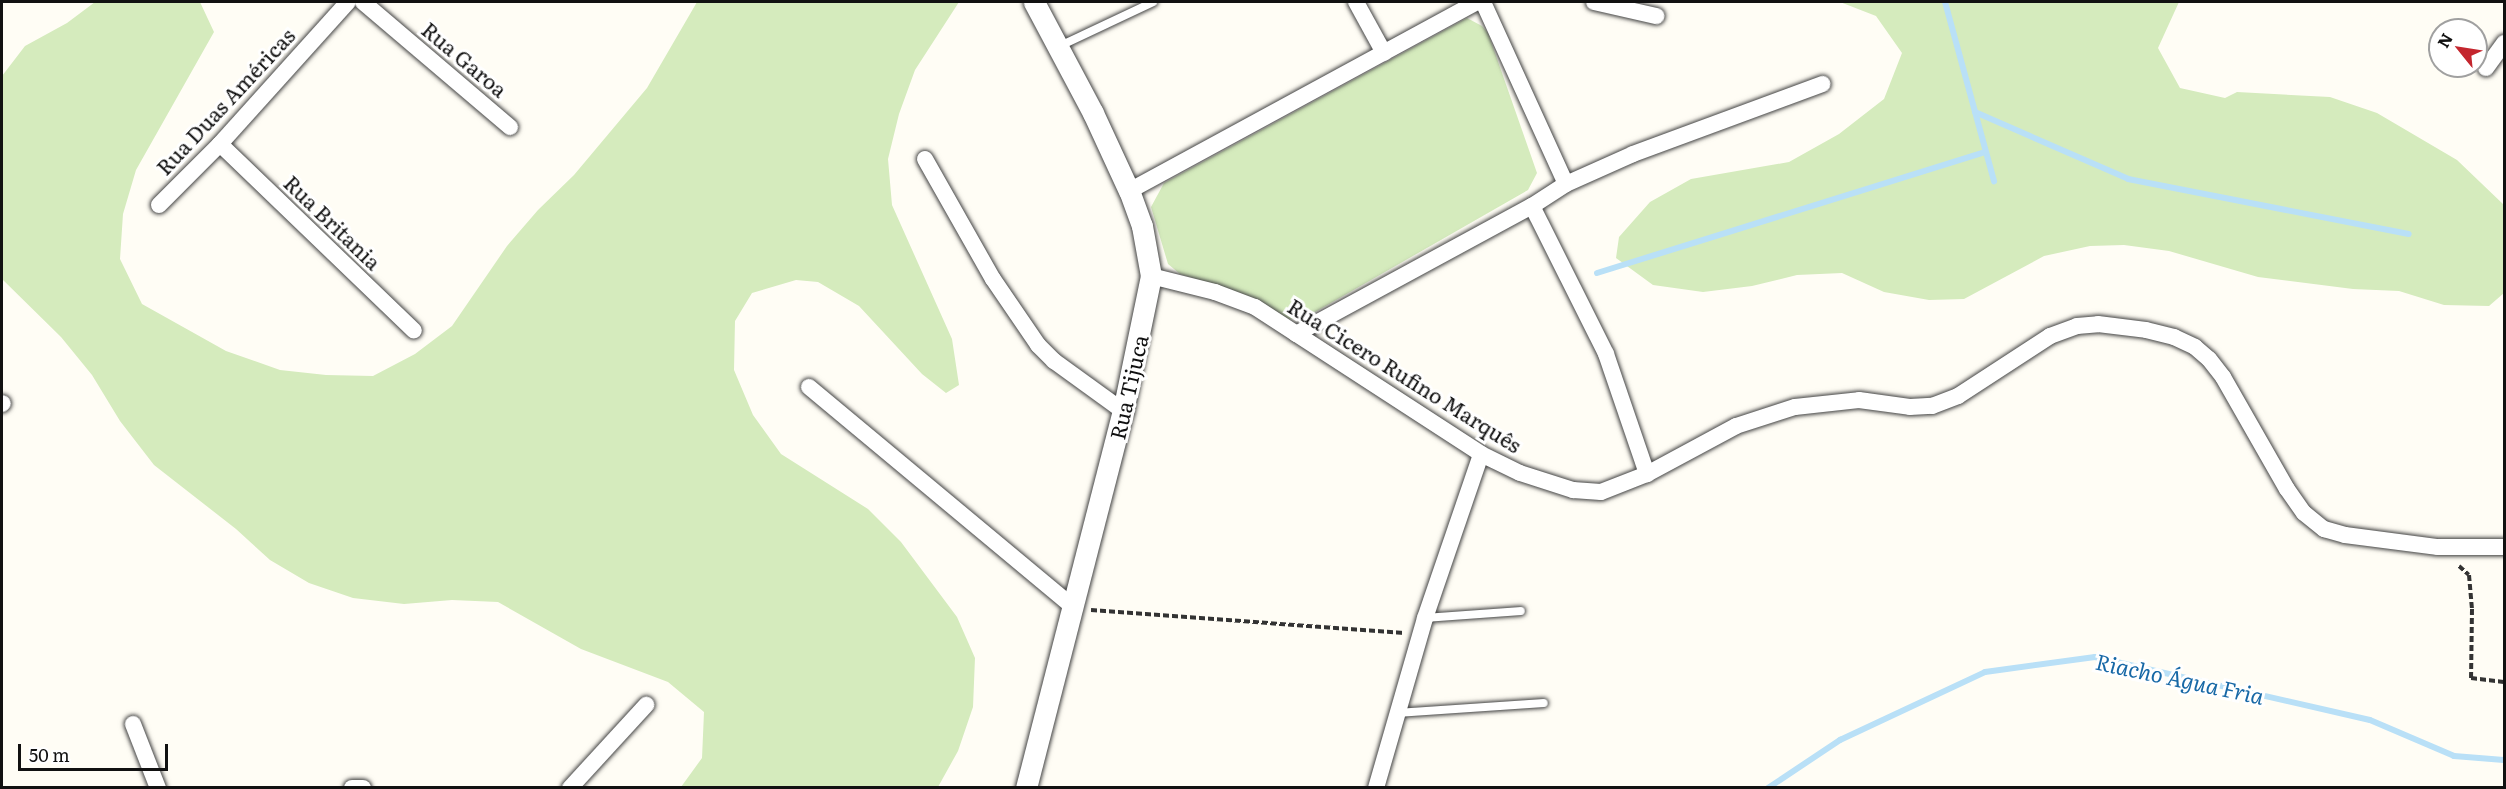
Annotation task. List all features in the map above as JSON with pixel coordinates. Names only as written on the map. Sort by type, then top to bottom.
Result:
[{"type":"street","name":"Rua Duas Américas","points":[[159,205],[220,144],[348,2]]},
{"type":"street","name":"Rua Garoa","points":[[363,2],[510,127]]},
{"type":"street","name":"Rua Tijuca","points":[[1026,788],[1123,411],[1151,276],[1142,226],[1129,191],[1093,113],[1056,48],[1034,2]]},
{"type":"street","points":[[1356,2],[1384,53]]},
{"type":"street","points":[[1129,191],[1477,2]]},
{"type":"street","points":[[1483,2],[1566,184]]},
{"type":"street","points":[[1594,2],[1656,16]]},
{"type":"street","points":[[2488,65],[2505,43]]},
{"type":"street","points":[[1296,334],[1532,206],[1566,184],[1633,154],[1822,84]]},
{"type":"street","name":"Rua Britania","points":[[220,144],[414,331]]},
{"type":"street","points":[[925,159],[993,279],[1038,345],[1054,361],[1123,411]]},
{"type":"street","points":[[1532,206],[1606,354],[1647,474]]},
{"type":"street","name":"Rua Cicero Rufino Marquês","points":[[1151,276],[1215,292],[1255,307],[1481,454],[1520,473],[1573,490],[1601,492],[1647,474],[1736,426],[1795,407],[1859,400],[1910,407],[1932,405],[1958,396],[2050,336],[2077,326],[2098,324],[2174,337],[2195,348],[2209,359],[2223,377],[2287,489],[2304,513],[2324,529],[2345,535],[2438,547],[2505,547]]},
{"type":"street","points":[[809,387],[1074,608]]},
{"type":"street","points":[[1376,788],[1422,626],[1481,454]]},
{"type":"street","points":[[570,788],[646,705]]},
{"type":"street","points":[[133,724],[158,788]]},
{"type":"street","points":[[352,788],[363,788]]},
{"type":"lane","points":[[1056,48],[1153,2]]},
{"type":"lane","points":[[1422,626],[1521,611]]},
{"type":"lane","points":[[1396,713],[1544,703]]},
{"type":"path","points":[[2438,547],[2469,575],[2472,609],[2471,678],[2505,682]]},
{"type":"path","points":[[1074,608],[1422,626]]},
{"type":"green space","points":[[95,2],[200,2],[214,32],[136,170],[123,214],[120,259],[142,304],[226,351],[280,370],[326,375],[373,376],[415,354],[452,326],[507,246],[538,210],[574,175],[647,88],[697,2],[959,2],[915,70],[899,114],[888,159],[892,205],[952,339],[959,385],[946,393],[922,374],[859,306],[818,282],[796,280],[752,293],[735,321],[734,370],[753,415],[781,454],[868,509],[901,542],[957,617],[975,658],[973,707],[958,751],[938,787],[681,787],[702,758],[704,712],[668,682],[581,649],[498,602],[452,600],[404,604],[353,598],[309,583],[270,560],[236,529],[154,465],[120,421],[92,375],[61,337],[2,279],[2,76],[25,46],[67,23]]},
{"type":"green space","points":[[1840,2],[2179,2],[2158,48],[2180,88],[2225,98],[2237,92],[2330,97],[2377,113],[2457,160],[2504,205],[2504,293],[2489,306],[2444,305],[2399,291],[2353,289],[2258,277],[2169,251],[2124,245],[2090,246],[2044,256],[1964,299],[1929,300],[1884,292],[1842,273],[1797,275],[1752,286],[1703,292],[1653,285],[1616,258],[1619,237],[1650,202],[1691,179],[1789,162],[1839,134],[1884,99],[1902,53],[1876,16]]},
{"type":"green space","points":[[1467,18],[1482,26],[1488,33],[1537,173],[1528,190],[1303,319],[1289,319],[1228,289],[1180,274],[1168,264],[1151,207],[1164,183]]},
{"type":"waterway","points":[[1945,2],[1994,181]]},
{"type":"waterway","points":[[1975,112],[2128,179],[2409,234]]},
{"type":"waterway","points":[[1597,273],[1986,152]]},
{"type":"waterway","name":"Riacho Água Fria","points":[[1768,788],[1840,740],[1985,672],[2095,657],[2370,720],[2454,756],[2504,760]]}]
